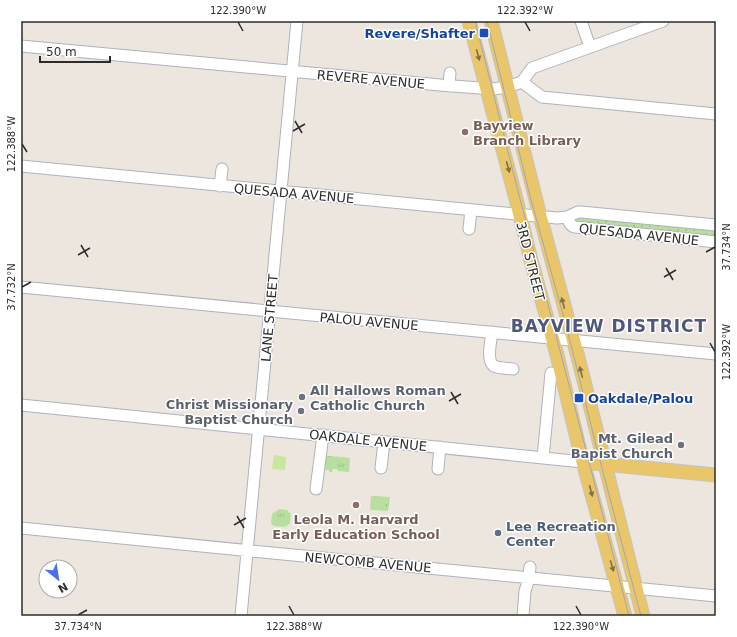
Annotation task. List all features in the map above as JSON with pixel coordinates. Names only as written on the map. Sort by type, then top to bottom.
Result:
[{"type":"main road","name":"3RD STREET","points":[[469,21],[557,355],[583,462],[625,616]]},
{"type":"main road","name":"3RD STREET","points":[[491,21],[644,616]]},
{"type":"main road","name":"OAKDALE AVENUE","points":[[583,462],[716,475]]},
{"type":"street","name":"LANE STREET","points":[[241,616],[297,21]]},
{"type":"street","points":[[581,21],[590,47]]},
{"type":"street","points":[[663,21],[532,68],[522,82],[542,97],[716,114]]},
{"type":"street","name":"REVERE AVENUE","points":[[21,46],[449,86],[487,88],[507,87],[522,82]]},
{"type":"street","points":[[449,86],[450,73]]},
{"type":"street","name":"QUESADA AVENUE","points":[[21,166],[557,218],[567,217],[581,212],[716,225]]},
{"type":"street","points":[[220,186],[222,169]]},
{"type":"street","points":[[469,229],[471,210]]},
{"type":"street","name":"QUESADA AVENUE","points":[[567,217],[570,224],[575,227],[716,242]]},
{"type":"street","name":"PALOU AVENUE","points":[[21,287],[716,354]]},
{"type":"street","points":[[492,332],[489,354],[490,362],[493,366],[498,368],[513,369]]},
{"type":"street","points":[[543,458],[551,373]]},
{"type":"street","name":"OAKDALE AVENUE","points":[[21,405],[583,462]]},
{"type":"street","points":[[316,489],[323,435]]},
{"type":"street","points":[[381,468],[384,442]]},
{"type":"street","points":[[438,468],[440,447]]},
{"type":"street","name":"NEWCOMB AVENUE","points":[[21,528],[247,550],[530,572],[617,586],[716,596]]},
{"type":"street","points":[[523,616],[525,591],[530,572]]},
{"type":"green space","points":[[575,216],[716,229],[716,238],[574,223]]},
{"type":"green space","points":[[274,455],[286,457],[285,470],[272,469]]},
{"type":"green space","points":[[321,455],[350,458],[349,472],[333,469],[332,472],[329,472],[329,470],[320,469]]},
{"type":"green space","points":[[371,496],[390,497],[388,511],[370,510]]},
{"type":"green space","points":[[279,509],[287,510],[291,514],[290,523],[285,527],[274,526],[271,523],[272,514]]},
{"type":"tram line","points":[[475,21],[629,616]]},
{"type":"tram line","points":[[487,21],[531,200],[566,325],[641,616]]},
{"type":"place","name":"Revere/Shafter","points":[[484,33]]},
{"type":"place","name":"Bayview Branch Library","points":[[465,132]]},
{"type":"place","name":"All Hallows Roman Catholic Church","points":[[302,397]]},
{"type":"place","name":"Oakdale/Palou","points":[[579,398]]},
{"type":"place","name":"Christ Missionary Baptist Church","points":[[301,411]]},
{"type":"place","name":"Mt. Gilead Bapist Church","points":[[681,445]]},
{"type":"place","name":"Leola M. Harvard Early Education School","points":[[356,505]]},
{"type":"place","name":"Lee Recreation Center","points":[[498,533]]},
{"type":"district","name":"BAYVIEW DISTRICT","points":[[609,326]]}]
